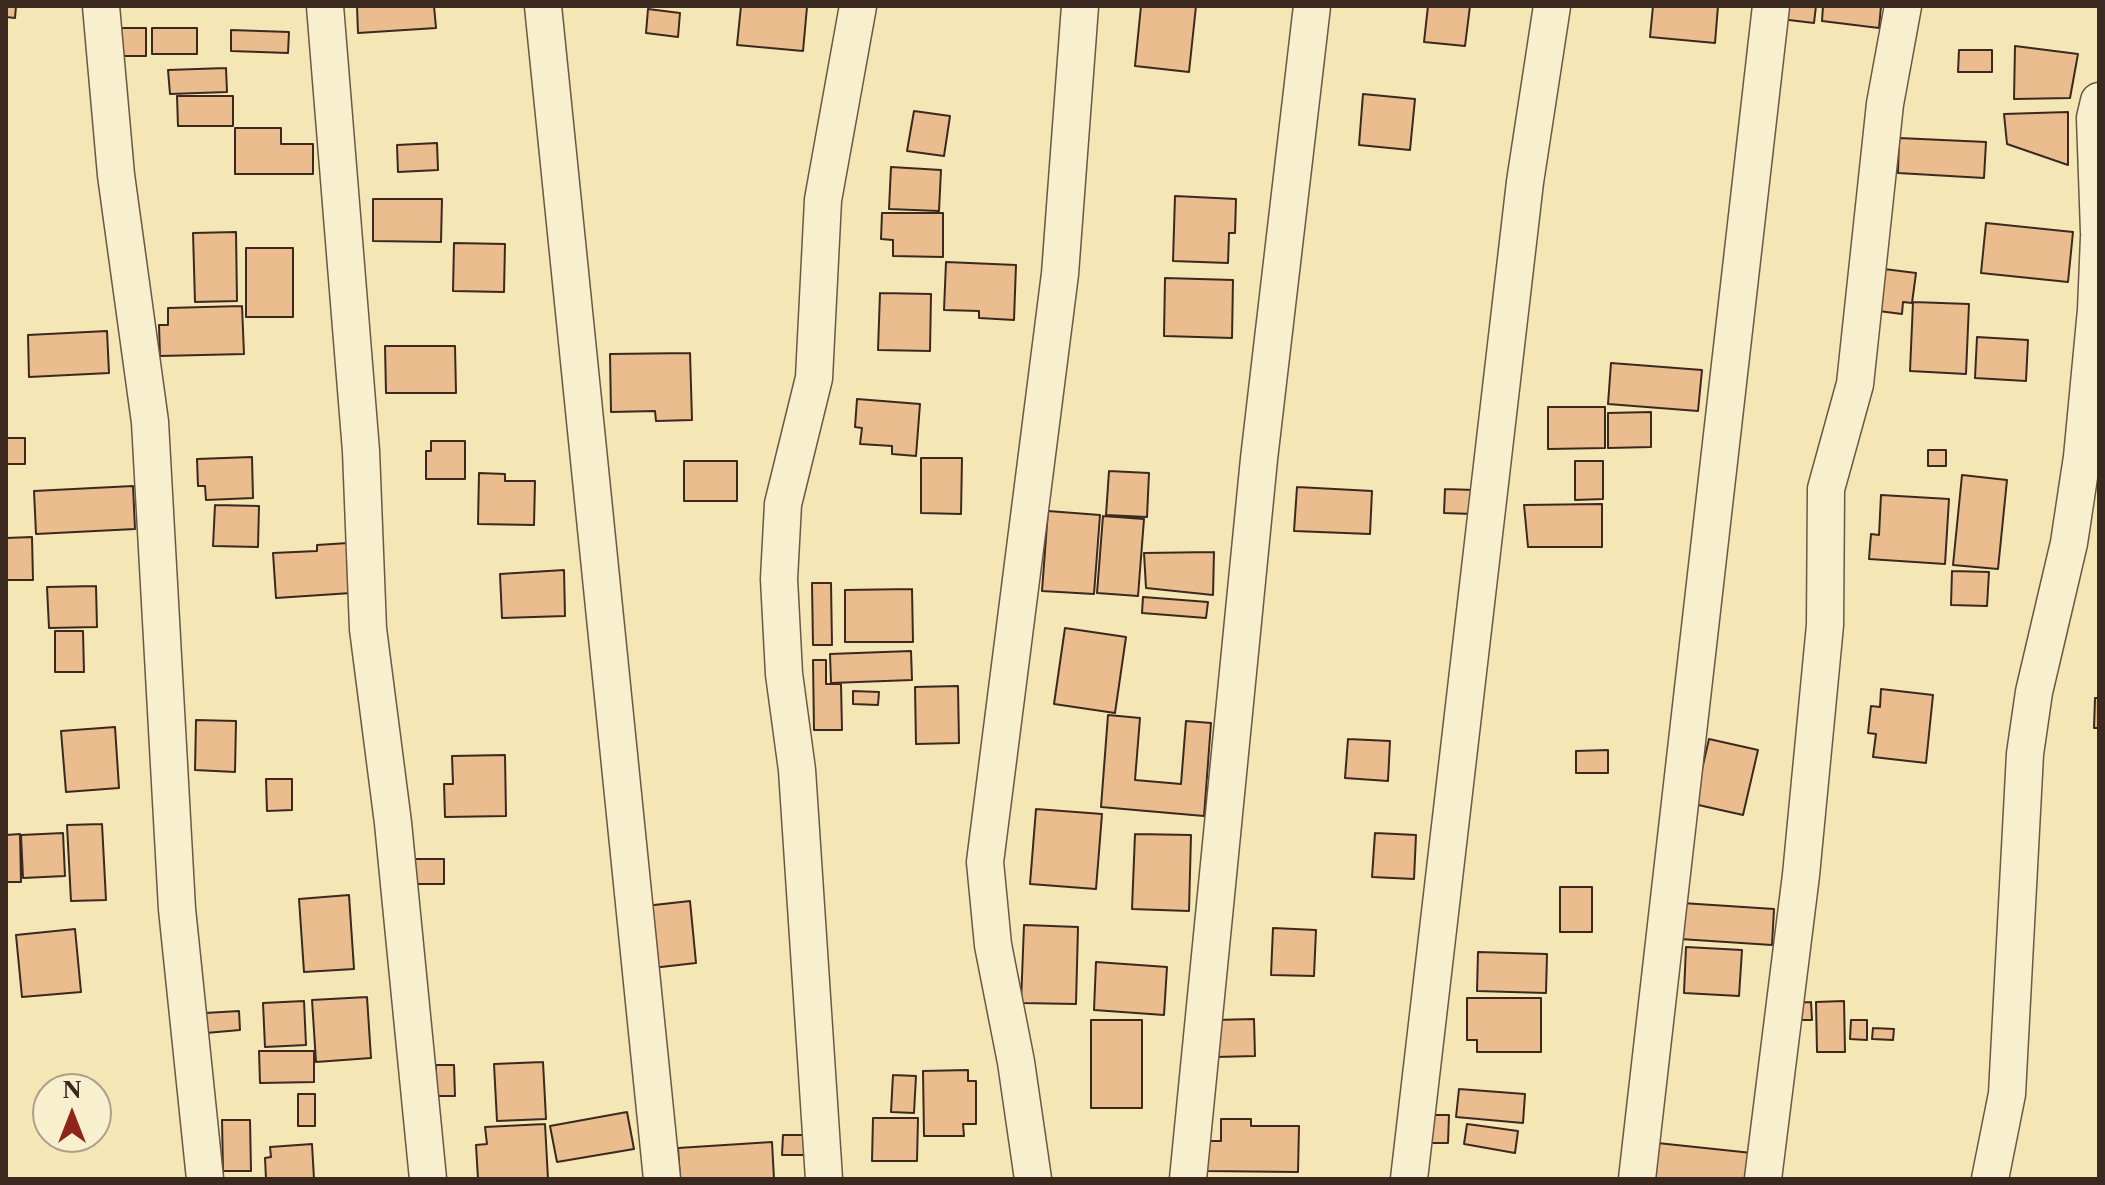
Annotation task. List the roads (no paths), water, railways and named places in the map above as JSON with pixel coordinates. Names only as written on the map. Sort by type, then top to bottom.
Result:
[{"type":"street","points":[[101,6],[116,175],[150,422],[177,909],[205,1179]]},
{"type":"street","points":[[325,6],[361,451],[368,629],[393,823],[428,1179]]},
{"type":"street","points":[[543,6],[662,1179]]},
{"type":"street","points":[[824,1179],[797,770],[784,674],[779,579],[783,504],[815,368],[823,200],[858,6]]},
{"type":"street","points":[[1033,1179],[1018,1075],[993,945],[985,862],[1060,274],[1080,6]]},
{"type":"street","points":[[1188,1179],[1259,459],[1312,6]]},
{"type":"street","points":[[1409,1179],[1525,182],[1552,6]]},
{"type":"street","points":[[1637,1179],[1771,6]]},
{"type":"street","points":[[1763,1179],[1801,875],[1824,641],[1826,489],[1855,384],[1885,104],[1903,6]]},
{"type":"street","points":[[1990,1179],[2007,1094],[2025,754],[2034,692],[2069,543],[2082,457],[2096,310],[2099,234],[2095,148],[2099,101]]}]
